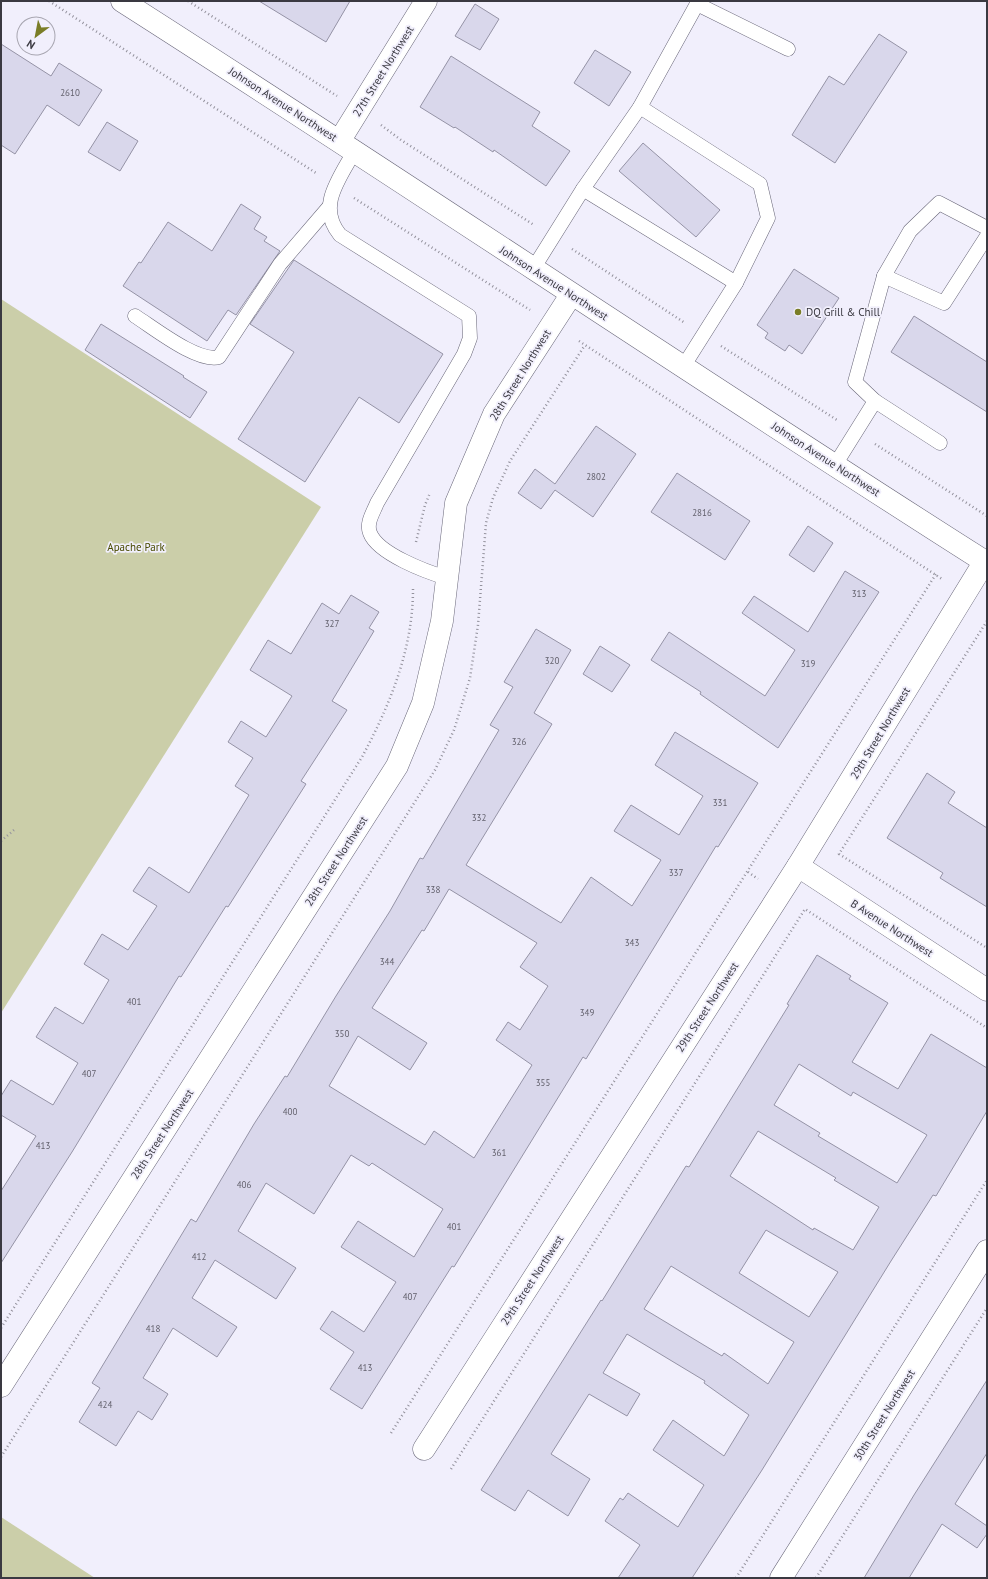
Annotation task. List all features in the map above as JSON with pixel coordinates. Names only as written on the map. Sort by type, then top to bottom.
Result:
[{"type":"street","name":"Johnson Avenue Northwest","points":[[122,1],[347,145],[572,295],[986,562]]},
{"type":"street","name":"27th Street Northwest","points":[[347,145],[358,110],[426,1]]},
{"type":"street","name":"28th Street Northwest","points":[[1,1386],[397,766],[423,704],[442,621],[456,503],[494,414],[572,295]]},
{"type":"street","name":"29th Street Northwest","points":[[424,1449],[798,866],[986,562]]},
{"type":"street","name":"B Avenue Northwest","points":[[798,866],[987,990]]},
{"type":"street","name":"30th Street Northwest","points":[[781,1578],[987,1251]]},
{"type":"lane","points":[[533,269],[583,189],[640,107],[697,4],[788,49]]},
{"type":"lane","points":[[640,107],[760,184],[768,218],[736,283],[683,367]]},
{"type":"lane","points":[[135,316],[195,354],[212,359],[219,357],[280,264],[329,207],[347,145]]},
{"type":"lane","points":[[583,189],[736,283]]},
{"type":"lane","points":[[940,443],[875,401],[855,382],[884,276],[910,231],[939,203],[987,228]]},
{"type":"lane","points":[[329,207],[334,227],[340,235],[469,316],[470,338],[464,354],[377,504],[369,522],[370,532],[374,540],[387,550],[414,566],[447,578]]},
{"type":"lane","points":[[884,276],[944,303],[987,236]]},
{"type":"lane","points":[[835,465],[875,401]]},
{"type":"path","points":[[49,1],[335,186],[533,311],[530,316]]},
{"type":"path","points":[[188,1],[358,110],[401,140],[987,516]]},
{"type":"path","points":[[579,341],[942,579]]},
{"type":"path","points":[[1,1328],[358,764],[381,723],[398,681],[413,601],[416,538],[424,505],[430,492]]},
{"type":"path","points":[[391,1433],[936,574]]},
{"type":"path","points":[[987,621],[839,854],[987,948]]},
{"type":"path","points":[[1,841],[14,830]]},
{"type":"path","points":[[748,872],[760,880]]},
{"type":"path","points":[[451,1469],[805,909],[987,1028]]},
{"type":"path","points":[[736,1578],[987,1180]]},
{"type":"path","points":[[816,1578],[987,1308]]},
{"type":"green space","name":"Apache Park","points":[[1,299],[321,507],[1,1013]]},
{"type":"green space","points":[[1,1517],[95,1578],[1,1578]]},
{"type":"building","points":[[259,1],[350,1],[326,42]]},
{"type":"building","points":[[475,4],[499,19],[480,50],[455,36]]},
{"type":"building","points":[[879,34],[907,52],[835,163],[792,135],[829,76],[844,85]]},
{"type":"building","points":[[1,44],[16,54],[16,56],[20,56],[51,76],[59,63],[102,90],[79,126],[47,105],[15,154],[1,145]]},
{"type":"building","points":[[595,50],[631,72],[609,106],[574,83]]},
{"type":"building","points":[[451,56],[540,112],[532,126],[570,151],[546,186],[494,150],[493,152],[455,127],[454,128],[420,107]]},
{"type":"building","points":[[107,122],[138,141],[120,171],[88,152]]},
{"type":"building","points":[[643,143],[720,210],[696,237],[619,171]]},
{"type":"building","points":[[241,204],[261,217],[254,229],[267,237],[264,241],[280,251],[236,315],[228,310],[207,341],[123,286],[139,262],[141,263],[168,222],[212,251]]},
{"type":"building","points":[[294,260],[443,354],[399,423],[359,397],[305,482],[238,439],[294,352],[250,324]]},
{"type":"building","name":"DQ Grill & Chill","points":[[794,269],[839,298],[802,354],[789,345],[785,351],[765,338],[768,333],[757,325]]},
{"type":"building","points":[[914,316],[987,362],[987,412],[891,352]]},
{"type":"building","points":[[101,324],[207,392],[190,418],[85,350]]},
{"type":"building","points":[[596,426],[636,454],[593,517],[555,490],[541,509],[518,493],[535,469],[555,484]]},
{"type":"building","points":[[677,473],[750,521],[725,560],[651,512]]},
{"type":"building","points":[[808,526],[833,543],[814,572],[789,555]]},
{"type":"building","points":[[845,571],[879,592],[778,748],[700,694],[701,692],[651,660],[669,632],[765,696],[795,650],[742,613],[754,596],[808,632]]},
{"type":"building","points":[[351,595],[379,612],[369,628],[374,631],[332,701],[347,710],[301,781],[306,784],[228,907],[226,906],[181,977],[179,976],[72,1152],[1,1263],[1,1191],[36,1136],[1,1115],[1,1096],[11,1080],[53,1105],[78,1063],[36,1037],[55,1007],[83,1024],[109,980],[84,964],[102,934],[128,950],[157,906],[133,891],[149,867],[189,893],[249,795],[235,786],[253,758],[228,742],[241,721],[266,737],[292,696],[250,670],[268,640],[291,654],[322,603],[339,614]]},
{"type":"building","points":[[536,629],[571,650],[534,713],[552,724],[466,865],[561,923],[591,877],[632,906],[661,860],[614,831],[631,805],[679,835],[703,796],[655,765],[675,732],[758,783],[718,847],[716,846],[586,1059],[583,1057],[454,1267],[452,1266],[362,1409],[330,1389],[354,1352],[320,1329],[332,1311],[364,1332],[396,1282],[341,1247],[358,1221],[414,1257],[443,1209],[372,1163],[369,1166],[351,1155],[314,1214],[266,1183],[238,1231],[296,1268],[276,1299],[215,1260],[192,1298],[237,1327],[217,1357],[173,1328],[143,1378],[168,1394],[152,1420],[138,1411],[116,1446],[79,1422],[100,1388],[92,1383],[191,1219],[196,1222],[254,1124],[285,1076],[287,1077],[390,911],[420,858],[423,859],[499,730],[490,725],[513,687],[504,682]],"holes":[[[449,889],[537,943],[520,967],[548,986],[520,1030],[508,1022],[496,1040],[532,1065],[474,1158],[434,1131],[425,1145],[329,1086],[358,1036],[410,1070],[427,1043],[372,1008],[422,930],[424,931]]]},
{"type":"building","points":[[600,646],[630,665],[612,692],[583,674]]},
{"type":"building","points":[[927,773],[955,792],[948,803],[987,828],[987,907],[940,878],[943,873],[887,838]]},
{"type":"building","points":[[817,955],[851,976],[849,979],[888,1003],[852,1062],[898,1089],[931,1034],[987,1068],[987,1111],[936,1196],[933,1195],[762,1470],[692,1578],[618,1578],[640,1545],[605,1521],[620,1498],[623,1500],[628,1493],[678,1527],[704,1485],[653,1450],[673,1420],[724,1456],[749,1415],[704,1383],[705,1381],[627,1334],[603,1373],[640,1394],[627,1416],[589,1394],[551,1454],[590,1479],[568,1516],[528,1490],[515,1511],[481,1490],[686,1166],[689,1167],[789,1005],[787,1004]],"holes":[[[799,1064],[851,1096],[853,1092],[927,1135],[897,1183],[818,1136],[820,1133],[774,1105]],[[758,1131],[836,1178],[834,1180],[879,1207],[853,1250],[814,1228],[813,1230],[730,1176]],[[766,1230],[838,1272],[809,1317],[739,1273]],[[671,1266],[794,1342],[768,1384],[724,1353],[722,1356],[644,1309]]]},
{"type":"building","points":[[987,1380],[987,1453],[955,1504],[987,1526],[987,1534],[977,1548],[942,1524],[909,1578],[864,1578],[914,1495]]},
{"type":"place","name":"DQ Grill & Chill","points":[[798,312]]}]
